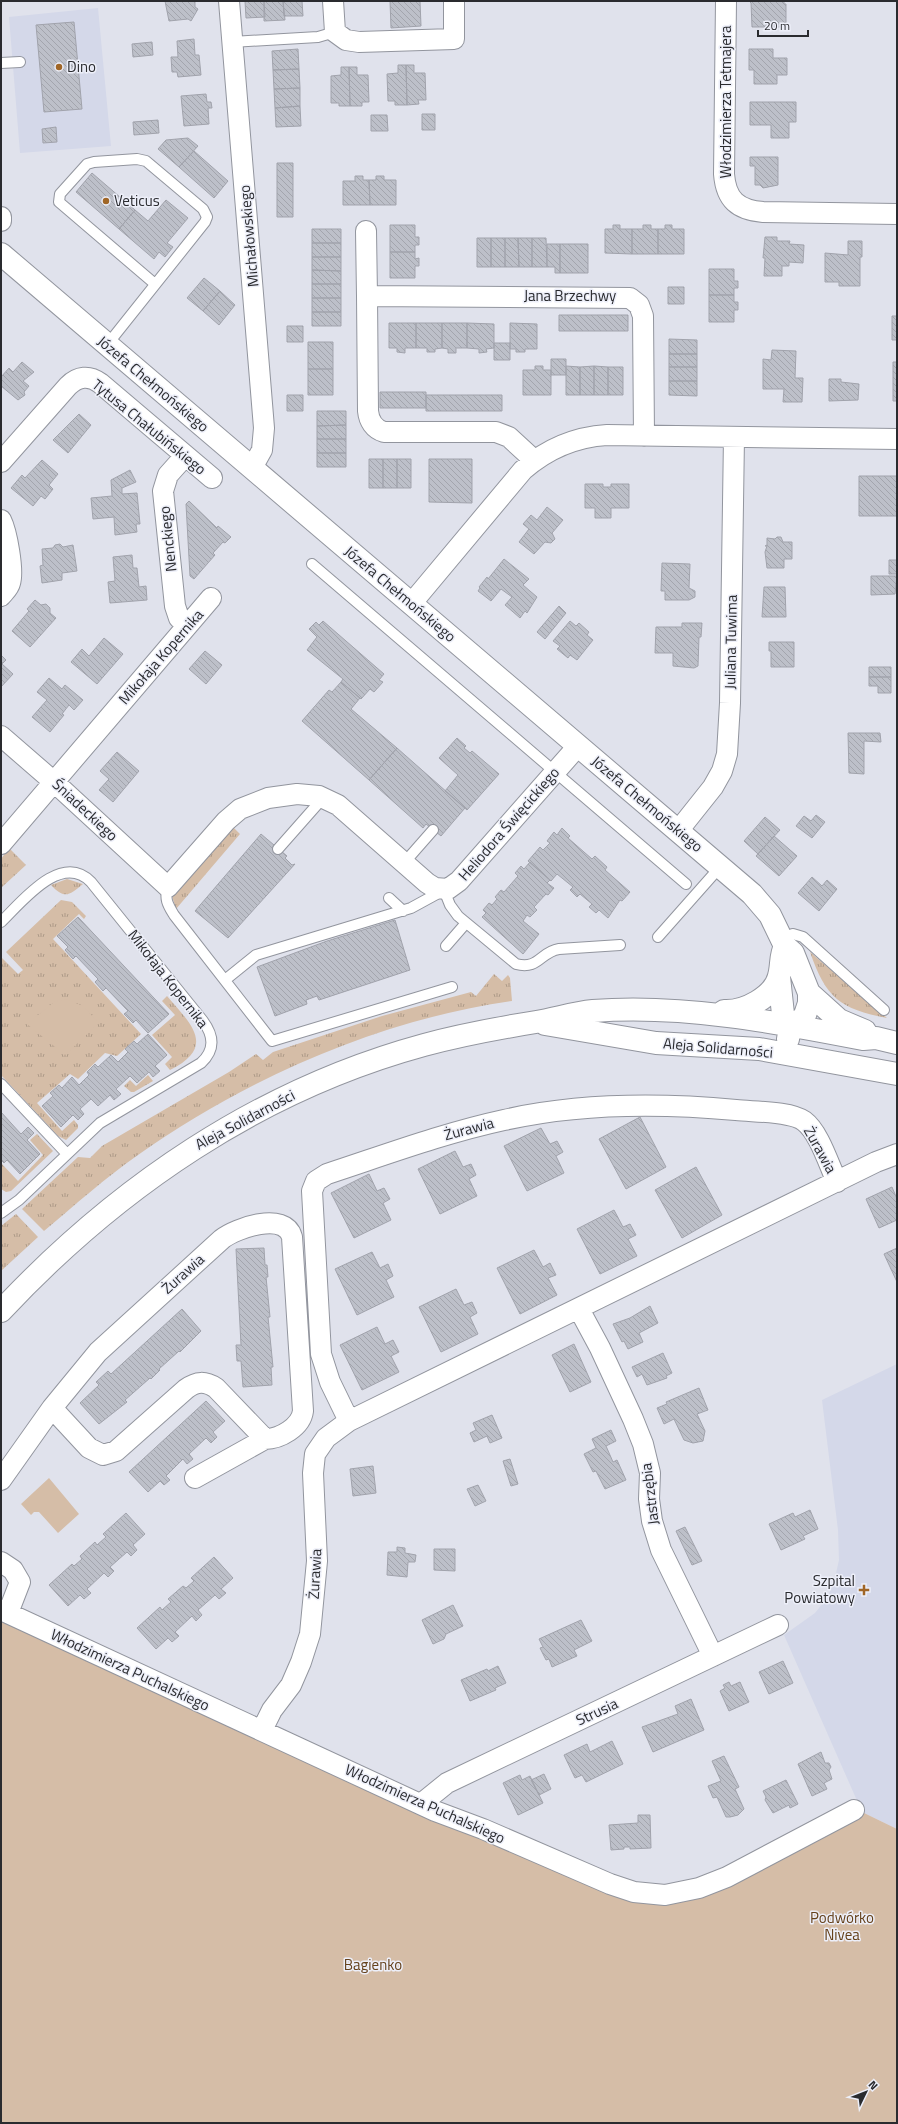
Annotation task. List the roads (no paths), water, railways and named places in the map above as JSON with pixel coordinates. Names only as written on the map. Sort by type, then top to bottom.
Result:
[{"type":"street","name":"Michałowskiego","points":[[229,1],[264,428],[262,450],[252,468]]},
{"type":"street","points":[[333,1],[335,32],[340,38],[352,42],[454,39],[454,1]]},
{"type":"street","name":"Włodzimierza Tetmajera","points":[[726,1],[724,174],[726,191],[731,198],[744,209],[763,212],[897,214]]},
{"type":"street","points":[[366,231],[368,411],[370,421],[379,430],[384,432],[496,432],[509,438],[534,460]]},
{"type":"street","name":"Józefa Chełmońskiego","points":[[1,254],[678,831],[761,904],[776,925],[784,942],[796,958],[809,993],[809,1003],[805,1015],[800,1021],[790,1027]]},
{"type":"street","name":"Jana Brzechwy","points":[[367,296],[630,298],[639,305],[643,316],[644,436]]},
{"type":"street","name":"Tytusa Chałubińskiego","points":[[1,462],[68,386],[76,379],[85,377],[91,378],[100,384],[212,478]]},
{"type":"street","points":[[410,604],[510,484],[534,460],[575,440],[597,436],[897,439]]},
{"type":"street","name":"Juliana Tuwima","points":[[678,831],[716,783],[722,771],[727,754],[730,703],[734,437]]},
{"type":"street","name":"Nenckiego","points":[[184,456],[168,476],[163,491],[175,606],[179,618],[187,626]]},
{"type":"street","points":[[1,520],[5,530],[12,578],[9,586],[1,596]]},
{"type":"street","name":"Mikołaja Kopernika","points":[[1,844],[211,598]]},
{"type":"street","name":"Śniadeckiego","points":[[1,736],[54,782],[168,887]]},
{"type":"street","name":"Heliodora Święcickiego","points":[[168,887],[226,821],[245,806],[268,798],[283,795],[308,794],[323,798],[348,813],[431,886],[444,890],[457,884],[578,746]]},
{"type":"street","points":[[784,942],[779,977],[783,1014],[790,1027],[785,1054]]},
{"type":"street","points":[[697,1014],[707,1010],[734,1011],[748,1007],[761,999],[779,977]]},
{"type":"street","name":"Józefa Chełmońskiego","points":[[809,993],[839,1020],[871,1033],[876,1038]]},
{"type":"street","name":"Aleja Solidarności","points":[[1,1311],[46,1264],[114,1205],[163,1168],[240,1121],[290,1095],[383,1058],[451,1038],[593,1011],[662,1011],[726,1016],[863,1039],[876,1038],[897,1043]]},
{"type":"street","name":"Aleja Solidarności","points":[[538,1022],[656,1043],[725,1046],[785,1054],[897,1074]]},
{"type":"street","name":"Żurawia","points":[[350,1421],[330,1382],[322,1354],[312,1191],[316,1181],[327,1174],[442,1136],[508,1119],[589,1108],[657,1106],[733,1110],[799,1118],[812,1130],[837,1182]]},
{"type":"street","name":"Żurawia","points":[[262,1730],[272,1710],[291,1685],[301,1662],[310,1634],[317,1561],[313,1479],[315,1454],[326,1438],[350,1421],[897,1154]]},
{"type":"street","name":"Żurawia","points":[[1,1480],[52,1408],[105,1345],[222,1239],[245,1227],[279,1225],[289,1231],[292,1237],[303,1411],[301,1420],[296,1426],[278,1436],[265,1439],[195,1478]]},
{"type":"street","name":"Jastrzębia","points":[[579,1308],[600,1348],[643,1444],[650,1473],[649,1499],[652,1521],[661,1550],[713,1656]]},
{"type":"street","points":[[52,1408],[93,1452],[107,1456],[121,1448],[186,1389],[194,1384],[203,1382],[212,1385],[220,1392],[265,1439]]},
{"type":"street","points":[[1,1562],[14,1570],[20,1582],[18,1590],[4,1612]]},
{"type":"street","name":"Włodzimierza Puchalskiego","points":[[4,1612],[421,1804],[610,1884],[634,1892],[660,1895],[674,1894],[699,1888],[727,1876],[854,1810]]},
{"type":"street","name":"Strusia","points":[[421,1804],[447,1783],[778,1625]]},
{"type":"lane","points":[[232,42],[318,37],[335,32]]},
{"type":"lane","points":[[1,63],[20,62]]},
{"type":"lane","points":[[107,345],[156,284],[205,222],[207,217],[205,212],[146,161],[137,159],[94,162],[86,164],[60,194],[59,202],[156,284]]},
{"type":"lane","points":[[312,564],[686,884]]},
{"type":"lane","points":[[278,849],[323,798]]},
{"type":"lane","points":[[404,863],[433,830]]},
{"type":"lane","points":[[658,937],[720,867]]},
{"type":"lane","name":"Mikołaja Kopernika","points":[[1,922],[48,878],[67,872],[82,874],[91,882],[203,1021],[211,1034],[212,1047],[210,1053],[201,1063],[100,1123],[19,1200],[1,1213]]},
{"type":"lane","points":[[168,887],[165,895],[167,904],[272,1041],[452,987]]},
{"type":"lane","points":[[225,980],[256,955],[403,911],[444,890],[450,905],[466,923],[510,961],[522,966],[533,965],[550,952],[559,948],[620,945]]},
{"type":"lane","points":[[389,898],[403,911]]},
{"type":"lane","points":[[446,946],[466,923]]},
{"type":"lane","points":[[784,942],[793,934],[803,937],[884,1010]]},
{"type":"lane","points":[[1,1084],[67,1154]]},
{"type":"place","name":"Dino","points":[[59,67]]},
{"type":"place","name":"Veticus","points":[[106,201]]},
{"type":"place","name":"Szpital Powiatowy","points":[[864,1590]]},
{"type":"park label","name":"Podwórko Nivea","points":[[842,1926]]},
{"type":"park label","name":"Bagienko","points":[[373,1965]]}]
